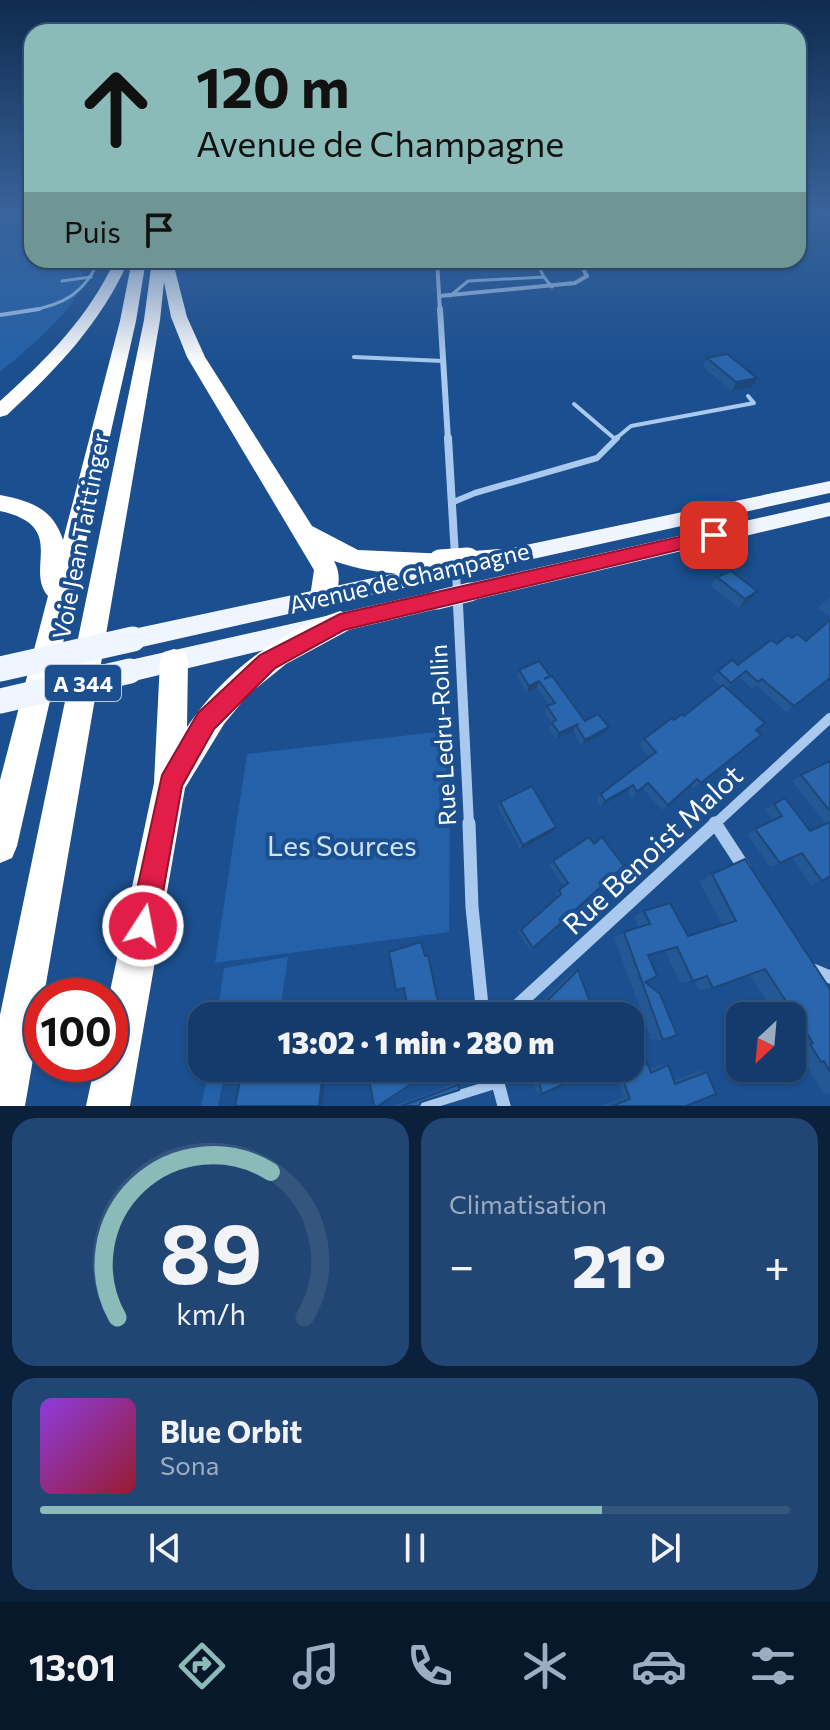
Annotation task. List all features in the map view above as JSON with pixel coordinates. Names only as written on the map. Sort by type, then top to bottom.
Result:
[{"type":"highway","points":[[0,411],[88,324],[101,306],[118,268]]},
{"type":"highway","name":"Voie Jean Taittinger","points":[[0,846],[128,321],[138,268]]},
{"type":"highway","name":"Voie Jean Taittinger","points":[[3,1106],[152,320],[158,268]]},
{"type":"highway","points":[[167,268],[179,317],[196,357],[326,569],[323,597]]},
{"type":"highway","points":[[0,503],[30,511],[49,528],[53,541],[57,611]]},
{"type":"highway","points":[[298,523],[332,552],[354,559],[383,564],[439,566],[500,558]]},
{"type":"highway","points":[[170,783],[206,721],[228,696],[268,661],[340,622]]},
{"type":"highway","points":[[108,1106],[170,783],[174,661]]},
{"type":"main road","name":"Avenue de Champagne","points":[[500,558],[830,487]]},
{"type":"main road","name":"Avenue de Champagne","points":[[0,701],[830,509]]},
{"type":"main road","points":[[656,549],[704,545],[830,518]]},
{"type":"main road","name":"Avenue de Champagne","points":[[0,669],[323,597],[439,566]]},
{"type":"main road","points":[[307,630],[323,597]]},
{"type":"main road","points":[[174,661],[175,630]]},
{"type":"street","name":"Rue Ledru-Rollin","points":[[437,268],[472,907],[482,1002]]},
{"type":"street","points":[[439,296],[575,283],[587,276],[582,268]]},
{"type":"street","name":"Rue Benoist Malot","points":[[521,1002],[830,718]]},
{"type":"street","points":[[715,823],[750,876]]},
{"type":"street","points":[[801,955],[809,968],[827,983]]},
{"type":"street","points":[[498,1082],[504,1106]]},
{"type":"lane","points":[[0,315],[68,301],[81,294],[94,268]]},
{"type":"lane","points":[[539,268],[552,287]]},
{"type":"lane","points":[[62,281],[91,277]]},
{"type":"lane","points":[[450,296],[468,281],[544,277]]},
{"type":"lane","points":[[354,357],[443,361]]},
{"type":"lane","points":[[451,503],[475,493],[597,458],[631,426],[754,403],[748,396]]},
{"type":"lane","points":[[574,404],[615,439]]},
{"type":"lane","points":[[424,1106],[480,1082]]},
{"type":"green space","points":[[0,262],[24,262],[24,268],[82,268],[81,285],[68,307],[46,332],[0,372]]},
{"type":"green space","name":"Les Sources","points":[[444,731],[450,815],[449,932],[215,963],[247,754]]},
{"type":"green space","points":[[288,957],[281,1002],[219,1002],[224,968]]},
{"type":"green space","points":[[206,1082],[223,1082],[218,1106],[201,1106]]},
{"type":"building","points":[[727,354],[757,378],[736,382],[707,358]]},
{"type":"building","points":[[731,571],[757,591],[745,599],[717,577]]},
{"type":"building","points":[[830,620],[830,678],[794,706],[762,679],[758,682],[746,671],[731,683],[718,671],[732,660],[738,665],[771,640],[777,644],[788,635],[792,638],[797,634],[806,641]]},
{"type":"building","points":[[539,661],[550,676],[544,679],[552,676],[585,721],[598,714],[609,727],[585,740],[576,725],[559,733],[552,723],[556,720],[547,706],[555,703],[539,681],[529,686],[519,670]]},
{"type":"building","points":[[723,685],[765,723],[756,730],[761,735],[701,783],[697,779],[668,805],[648,783],[637,792],[633,785],[605,801],[601,794],[656,752],[644,739],[672,718],[684,716]]},
{"type":"building","points":[[830,761],[830,811],[801,775]]},
{"type":"building","points":[[532,786],[556,827],[523,845],[500,802]]},
{"type":"building","points":[[785,798],[810,831],[830,822],[830,876],[822,881],[802,853],[780,863],[755,829],[782,816],[774,804]]},
{"type":"building","points":[[589,837],[594,844],[602,837],[624,866],[533,948],[521,930],[561,894],[559,890],[568,883],[553,861]]},
{"type":"building","points":[[745,859],[830,989],[830,1072],[810,1044],[813,1043],[806,1032],[806,1002],[786,1002],[765,969],[713,988],[707,976],[693,981],[677,947],[648,955],[657,976],[645,982],[660,994],[677,1035],[663,1040],[624,932],[650,924],[644,911],[670,903],[688,936],[736,921],[712,874]]},
{"type":"building","points":[[421,942],[425,956],[428,955],[438,1002],[407,1002],[404,988],[396,990],[389,952]]},
{"type":"building","points":[[578,970],[590,1002],[546,1002]]},
{"type":"building","points":[[647,1063],[651,1073],[668,1065],[675,1084],[707,1072],[716,1094],[686,1106],[612,1106],[630,1099],[624,1082],[644,1082],[644,1064]]},
{"type":"building","points":[[240,1082],[322,1082],[319,1106],[235,1106]]},
{"type":"building","points":[[370,1082],[414,1082],[378,1106],[374,1106]]},
{"type":"building","points":[[539,1082],[568,1082],[542,1094]]},
{"type":"building","points":[[458,1085],[459,1090],[421,1102],[419,1106],[402,1106]]},
{"type":"route","points":[[143,926],[170,783],[206,721],[228,696],[268,661],[340,622],[714,535]]}]
